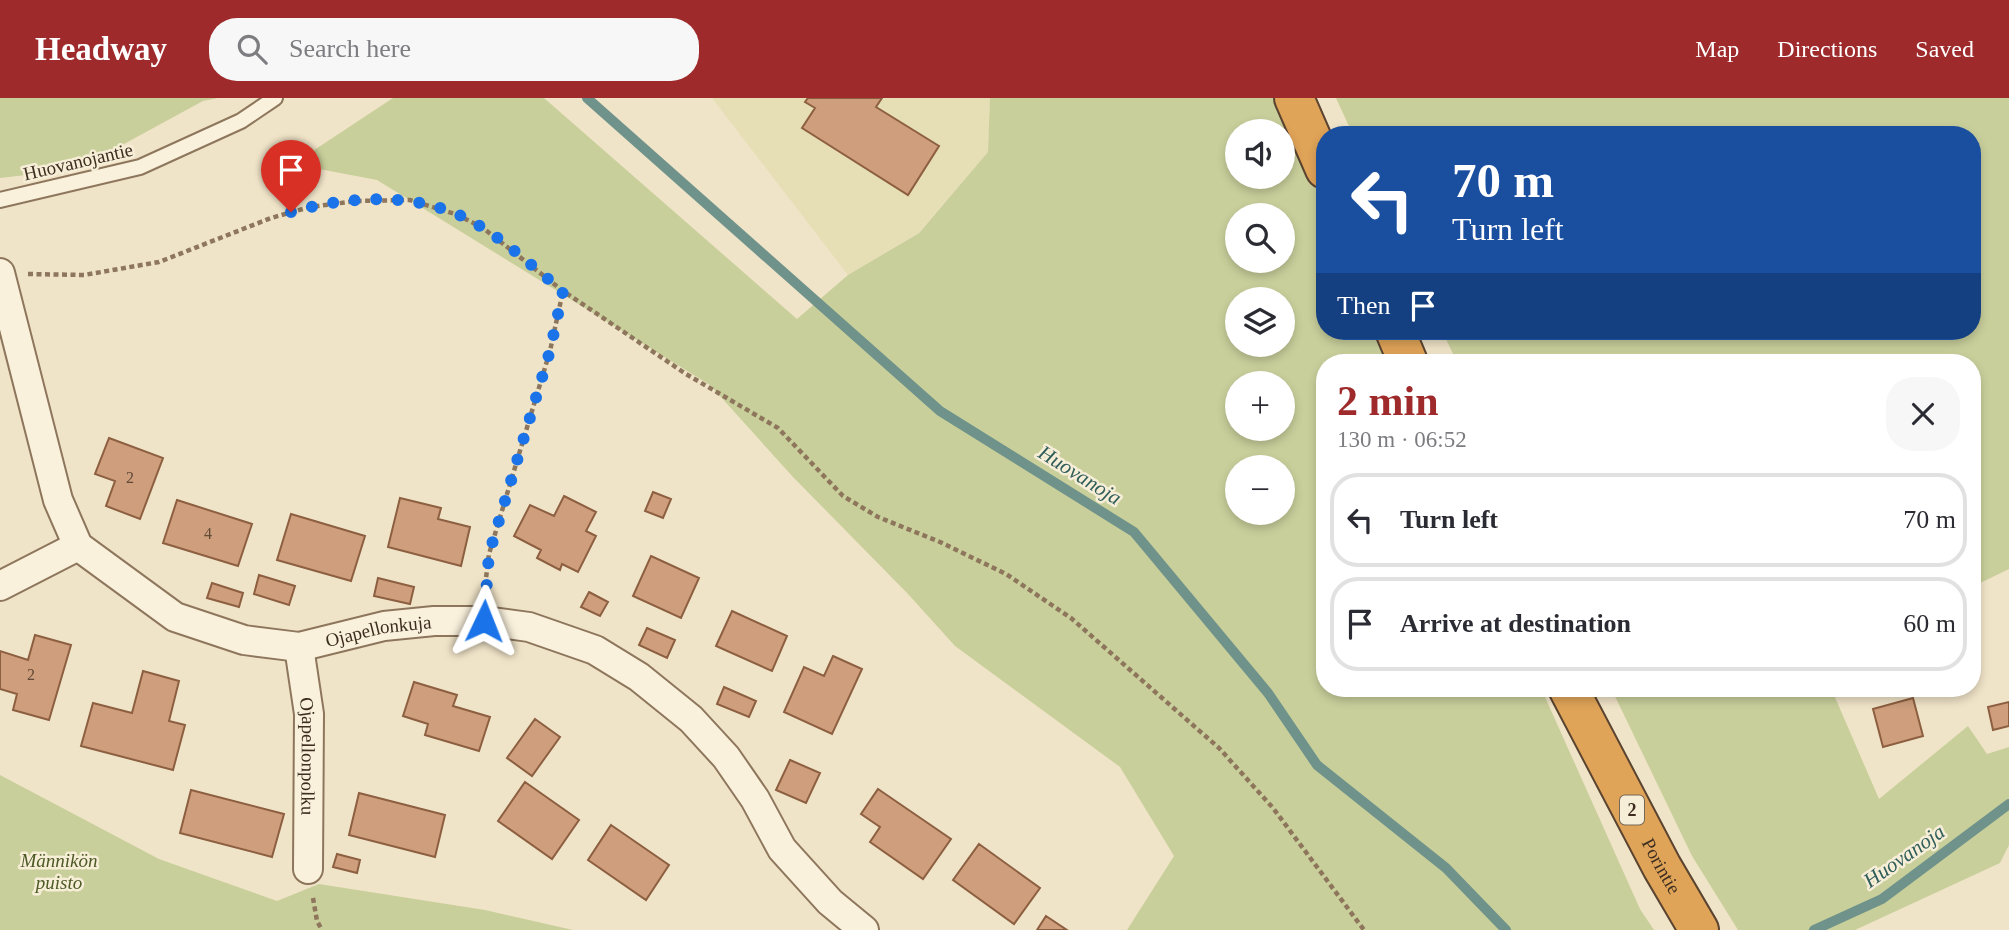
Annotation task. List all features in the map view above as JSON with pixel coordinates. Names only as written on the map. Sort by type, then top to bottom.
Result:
[{"type":"highway","points":[[1294,98],[1316,148]]},
{"type":"highway","name":"Porintie","points":[[1574,697],[1662,867],[1699,930]]},
{"type":"street","points":[[0,586],[78,546],[58,500],[1,274]]},
{"type":"street","name":"Ojapellonkuja","points":[[78,546],[175,617],[244,640],[299,646],[384,626],[434,621],[484,621],[529,627],[595,650],[639,677],[681,711],[726,757],[755,799],[782,849],[830,902],[864,930]]},
{"type":"street","name":"Ojapellonpolku","points":[[299,646],[309,714],[308,869]]},
{"type":"lane","name":"Huovanojantie","points":[[0,200],[140,167],[241,121],[275,98]]},
{"type":"path","points":[[1,274],[83,275],[159,262],[271,218],[310,207],[356,201],[410,200],[458,215],[483,228],[563,291],[686,374],[778,428],[843,496],[878,517],[940,542],[1006,574],[1071,618],[1219,748],[1273,808],[1364,930]]},
{"type":"path","points":[[484,621],[489,554],[550,351],[563,291]]},
{"type":"shaded area","points":[[712,98],[990,98],[988,152],[918,233],[848,275]]},
{"type":"green space","points":[[0,98],[218,98],[203,101],[78,169],[0,178]]},
{"type":"green space","points":[[393,98],[544,98],[797,319],[848,275],[919,233],[988,152],[990,98],[1276,98],[1286,119],[1225,119],[1225,189],[1295,189],[1295,140],[1316,186],[1316,340],[1385,340],[1391,354],[1316,354],[1316,697],[1545,697],[1640,909],[1654,930],[1127,930],[1174,856],[1120,767],[955,646],[793,477],[710,385],[377,180],[293,164]]},
{"type":"green space","points":[[1336,98],[2009,98],[2009,569],[1981,583],[1981,354],[1453,354],[1446,340],[1981,340],[1981,126],[1349,126]]},
{"type":"green space","points":[[1615,697],[1835,697],[1879,799],[1968,726],[1987,754],[2009,747],[2009,845],[2000,863],[1855,930],[1738,930],[1692,856]]},
{"type":"green space","name":"Männikön puisto","points":[[0,775],[159,859],[277,901],[319,884],[485,910],[573,930],[0,930]]},
{"type":"building","points":[[808,98],[882,98],[876,107],[939,146],[908,195],[802,128],[815,108],[805,102]]},
{"type":"building","points":[[109,438],[163,458],[140,519],[106,506],[115,481],[95,474]]},
{"type":"building","points":[[653,492],[671,499],[663,518],[645,511]]},
{"type":"building","points":[[564,496],[596,512],[586,531],[596,536],[578,572],[562,564],[560,570],[537,558],[541,550],[514,536],[530,505],[554,516]]},
{"type":"building","points":[[400,498],[441,508],[438,519],[470,527],[461,566],[388,547]]},
{"type":"building","points":[[177,500],[252,524],[238,566],[163,543]]},
{"type":"building","points":[[291,514],[365,536],[351,581],[277,560]]},
{"type":"building","points":[[651,556],[699,578],[681,618],[633,596]]},
{"type":"building","points":[[259,575],[295,586],[289,605],[254,594]]},
{"type":"building","points":[[378,578],[414,587],[410,604],[374,596]]},
{"type":"building","points":[[212,583],[243,593],[239,607],[207,598]]},
{"type":"building","points":[[589,592],[608,602],[600,616],[581,607]]},
{"type":"building","points":[[732,611],[787,636],[772,671],[716,646]]},
{"type":"building","points":[[647,628],[675,640],[667,658],[639,645]]},
{"type":"building","points":[[35,635],[71,645],[49,720],[13,710],[17,694],[0,689],[0,651],[28,660]]},
{"type":"building","points":[[833,656],[862,669],[832,734],[784,712],[804,667],[824,676]]},
{"type":"building","points":[[143,671],[179,681],[169,721],[185,725],[173,770],[81,746],[93,703],[132,713]]},
{"type":"building","points":[[414,682],[457,695],[453,706],[490,717],[479,751],[425,735],[428,724],[403,716]]},
{"type":"building","points":[[724,687],[756,701],[749,717],[717,704]]},
{"type":"building","points":[[1913,698],[1923,736],[1883,747],[1873,709]]},
{"type":"building","points":[[2009,702],[2009,726],[1993,730],[1988,707]]},
{"type":"building","points":[[535,719],[560,737],[532,776],[507,758]]},
{"type":"building","points":[[790,760],[820,773],[806,803],[776,790]]},
{"type":"building","points":[[525,782],[579,820],[552,859],[498,821]]},
{"type":"building","points":[[878,789],[951,839],[923,879],[870,842],[880,827],[861,814]]},
{"type":"building","points":[[191,790],[284,814],[272,857],[180,833]]},
{"type":"building","points":[[359,793],[445,815],[435,857],[349,835]]},
{"type":"building","points":[[611,825],[669,865],[646,900],[588,860]]},
{"type":"building","points":[[979,844],[1040,888],[1014,924],[953,880]]},
{"type":"building","points":[[337,854],[360,860],[357,873],[333,867]]},
{"type":"building","points":[[1046,916],[1067,930],[1037,930]]},
{"type":"waterway","name":"Huovanoja","points":[[587,98],[940,411],[1134,532],[1268,693],[1317,765],[1446,868],[1506,930]]},
{"type":"waterway","name":"Huovanoja","points":[[1814,930],[1882,899],[2009,804]]},
{"type":"route","points":[[291,212],[356,201],[410,200],[458,215],[483,228],[563,291],[550,351],[489,554],[484,621]]}]
